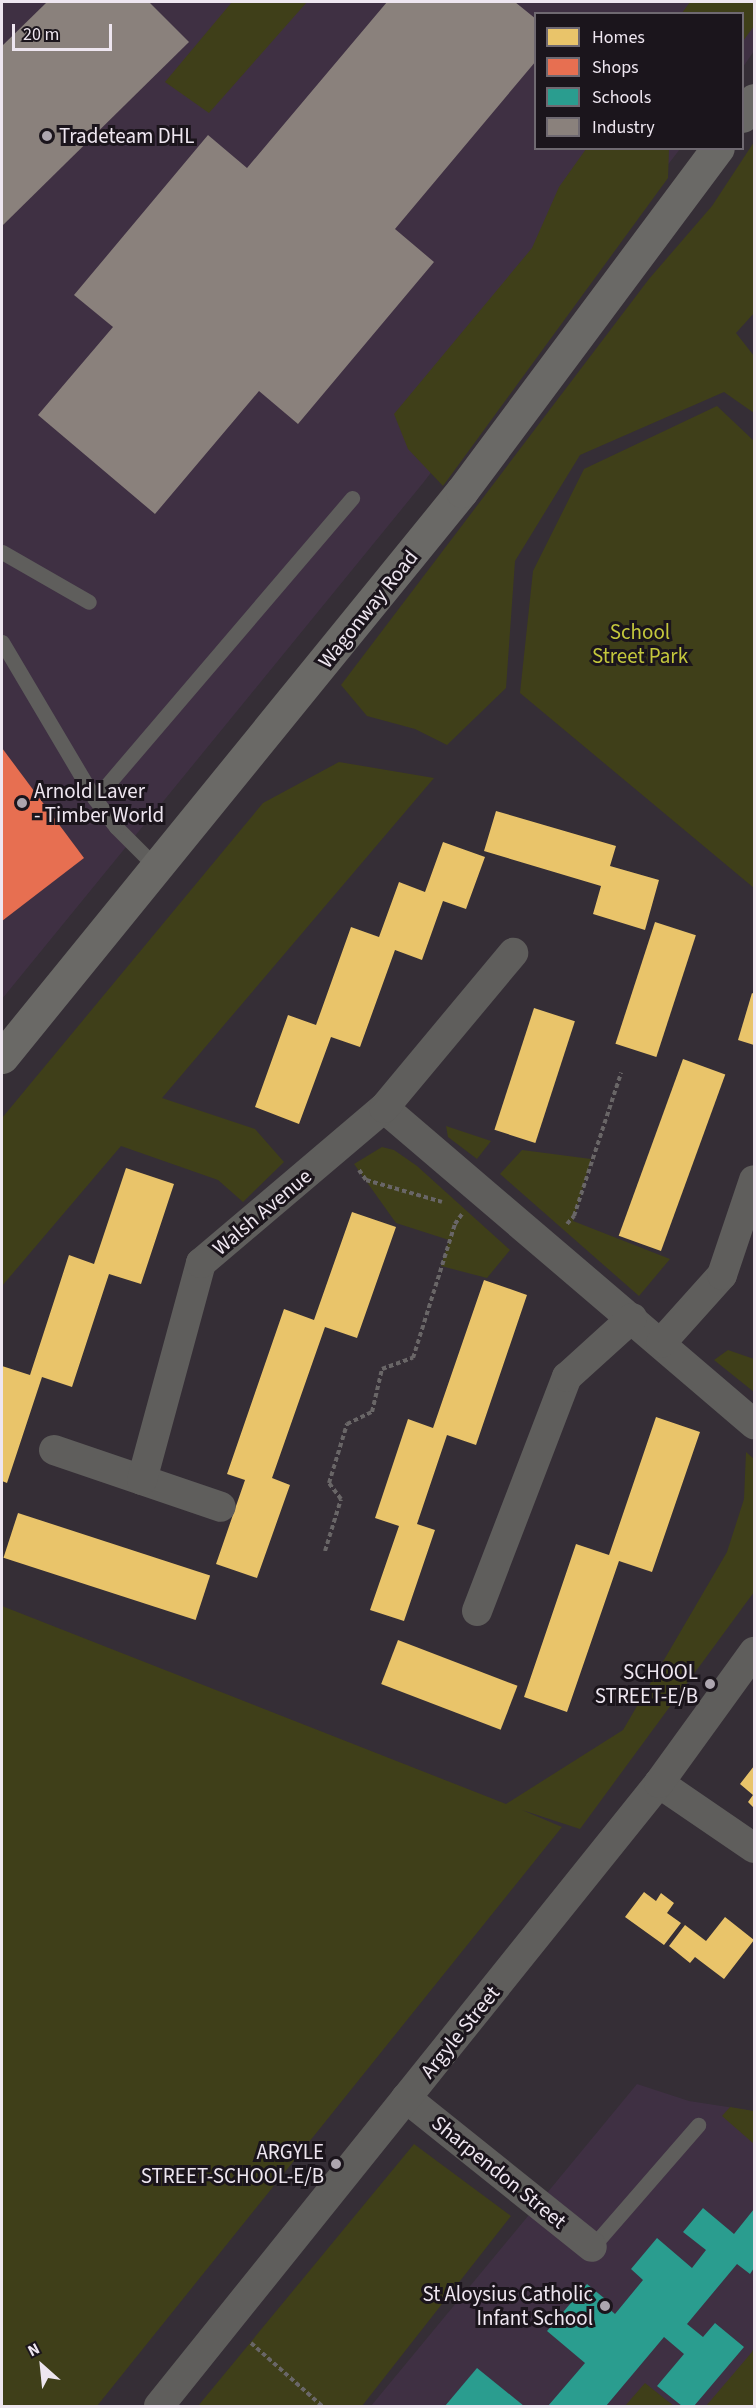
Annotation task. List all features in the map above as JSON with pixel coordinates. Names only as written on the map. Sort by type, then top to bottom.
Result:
[{"type":"main road","points":[[744,113],[754,100]]},
{"type":"main road","name":"Wagonway Road","points":[[2,1057],[462,491],[717,150]]},
{"type":"street","name":"Walsh Avenue","points":[[142,1480],[201,1263],[384,1108],[513,952]]},
{"type":"street","points":[[384,1108],[754,1424]]},
{"type":"street","points":[[661,1343],[722,1275],[754,1180]]},
{"type":"street","points":[[477,1611],[567,1377],[632,1318]]},
{"type":"street","points":[[54,1450],[221,1507]]},
{"type":"street","name":"Argyle Street","points":[[159,2406],[659,1784],[754,1652]]},
{"type":"street","points":[[659,1784],[754,1848]]},
{"type":"street","name":"Sharpendon Street","points":[[406,2098],[592,2247]]},
{"type":"lane","points":[[95,799],[352,498]]},
{"type":"lane","points":[[2,552],[89,602]]},
{"type":"lane","points":[[2,642],[95,799],[116,827],[157,868]]},
{"type":"lane","points":[[592,2247],[698,2125]]},
{"type":"path","points":[[546,1245],[574,1216],[621,1073]]},
{"type":"path","points":[[340,1146],[366,1180],[444,1203]]},
{"type":"path","points":[[325,1551],[341,1499],[328,1483],[348,1424],[372,1412],[382,1369],[413,1358],[455,1224],[466,1209],[455,1206]]},
{"type":"path","points":[[227,2322],[322,2406]]},
{"type":"shaded area","points":[[2,2],[754,2],[754,51],[744,66],[744,12],[534,12],[534,150],[679,150],[423,483],[2,999]]},
{"type":"shaded area","name":"St Aloysius Catholic Infant School","points":[[637,2084],[689,2101],[754,2111],[754,2406],[371,2406]]},
{"type":"green space","points":[[232,2],[307,2],[209,113],[165,82]]},
{"type":"green space","points":[[690,2],[754,2],[754,26],[744,40],[744,12],[683,12]]},
{"type":"green space","points":[[754,142],[754,313],[736,333],[754,356],[754,413],[724,392],[580,455],[515,561],[506,688],[447,745],[415,729],[367,716],[341,685],[649,279],[712,206]]},
{"type":"green space","points":[[585,150],[669,150],[668,178],[443,486],[408,449],[394,414],[532,248],[559,187]]},
{"type":"green space","name":"School Street Park","points":[[717,406],[754,441],[754,888],[520,693],[533,571],[584,469]]},
{"type":"green space","points":[[339,762],[434,778],[162,1098],[255,1129],[284,1162],[243,1202],[218,1180],[121,1146],[2,1286],[2,1118],[263,803]]},
{"type":"green space","points":[[446,1126],[491,1141],[477,1159],[448,1137]]},
{"type":"green space","points":[[382,1147],[394,1150],[417,1166],[510,1250],[487,1278],[441,1266],[449,1240],[396,1223],[354,1164]]},
{"type":"green space","points":[[522,1150],[591,1159],[573,1221],[670,1259],[639,1296],[500,1174]]},
{"type":"green space","points":[[728,1350],[754,1359],[754,1392],[714,1360]]},
{"type":"green space","points":[[746,1452],[754,1459],[754,1592],[580,1829],[522,1810],[562,1827],[97,2406],[2,2406],[2,1606],[506,1804],[623,1730],[727,1552],[744,1499]]},
{"type":"green space","points":[[730,2107],[754,2111],[754,2144],[722,2116]]},
{"type":"green space","points":[[414,2144],[511,2216],[362,2406],[198,2406]]},
{"type":"green space","points":[[754,2346],[754,2406],[706,2406],[752,2352]]},
{"type":"green space","points":[[645,2383],[674,2406],[625,2406]]},
{"type":"building: Homes","points":[[496,811],[616,846],[610,866],[659,880],[645,930],[593,914],[601,886],[484,851]]},
{"type":"building: Homes","points":[[443,842],[485,857],[466,909],[443,901],[422,960],[395,950],[360,1047],[331,1037],[299,1124],[255,1107],[288,1015],[316,1025],[351,927],[379,937],[399,882],[425,892]]},
{"type":"building: Homes","points":[[655,922],[696,935],[656,1057],[615,1044]]},
{"type":"building: Homes","points":[[752,993],[754,994],[754,1045],[738,1040]]},
{"type":"building: Homes","points":[[534,1008],[575,1021],[535,1143],[494,1130]]},
{"type":"building: Homes","points":[[683,1059],[725,1074],[661,1251],[619,1236]]},
{"type":"building: Homes","points":[[126,1168],[174,1184],[141,1284],[109,1274],[72,1387],[42,1377],[7,1483],[2,1481],[2,1366],[30,1375],[69,1255],[94,1264]]},
{"type":"building: Homes","points":[[352,1212],[396,1227],[357,1338],[325,1327],[272,1478],[290,1485],[257,1578],[216,1564],[245,1480],[227,1474],[284,1309],[314,1320]]},
{"type":"building: Homes","points":[[484,1280],[527,1295],[476,1445],[447,1435],[417,1524],[435,1530],[404,1621],[370,1610],[399,1526],[375,1518],[408,1419],[433,1428]]},
{"type":"building: Homes","points":[[656,1417],[700,1432],[652,1572],[619,1561],[567,1712],[524,1697],[576,1544],[609,1555]]},
{"type":"building: Homes","points":[[18,1513],[210,1575],[196,1620],[3,1558]]},
{"type":"building: Homes","points":[[398,1640],[517,1686],[501,1730],[381,1684]]},
{"type":"building: Homes","points":[[754,1766],[754,1808],[748,1802],[753,1795],[740,1784]]},
{"type":"building: Homes","points":[[644,1892],[656,1901],[661,1893],[674,1903],[667,1913],[681,1923],[664,1945],[625,1917]]},
{"type":"building: Homes","points":[[725,1917],[754,1940],[724,1979],[695,1957],[690,1963],[669,1946],[685,1925],[706,1941]]},
{"type":"building: Shops","name":"Arnold Laver - Timber World","points":[[2,748],[84,858],[2,921]]},
{"type":"building: Schools","points":[[703,2208],[734,2234],[754,2209],[754,2268],[750,2274],[737,2264],[687,2324],[703,2337],[715,2323],[744,2347],[694,2406],[682,2406],[657,2386],[684,2354],[664,2337],[606,2406],[548,2406],[585,2363],[547,2331],[587,2284],[610,2303],[607,2307],[615,2314],[643,2280],[631,2269],[657,2238],[692,2268],[706,2250],[683,2232]]},
{"type":"building: Schools","points":[[477,2368],[524,2406],[445,2406]]},
{"type":"building: Industry","name":"Tradeteam DHL","points":[[47,2],[149,2],[189,42],[2,226],[2,46]]},
{"type":"building: Industry","points":[[387,2],[515,2],[534,17],[534,63],[395,229],[434,262],[298,424],[259,391],[155,514],[38,415],[113,327],[74,295],[208,135],[247,168]]},
{"type":"place","name":"Tradeteam DHL","points":[[47,136]]},
{"type":"place","name":"Arnold Laver - Timber World","points":[[22,803]]},
{"type":"place","name":"SCHOOL STREET-E/B","points":[[710,1684]]},
{"type":"place","name":"ARGYLE STREET-SCHOOL-E/B","points":[[336,2164]]},
{"type":"place","name":"St Aloysius Catholic Infant School","points":[[605,2306]]}]
